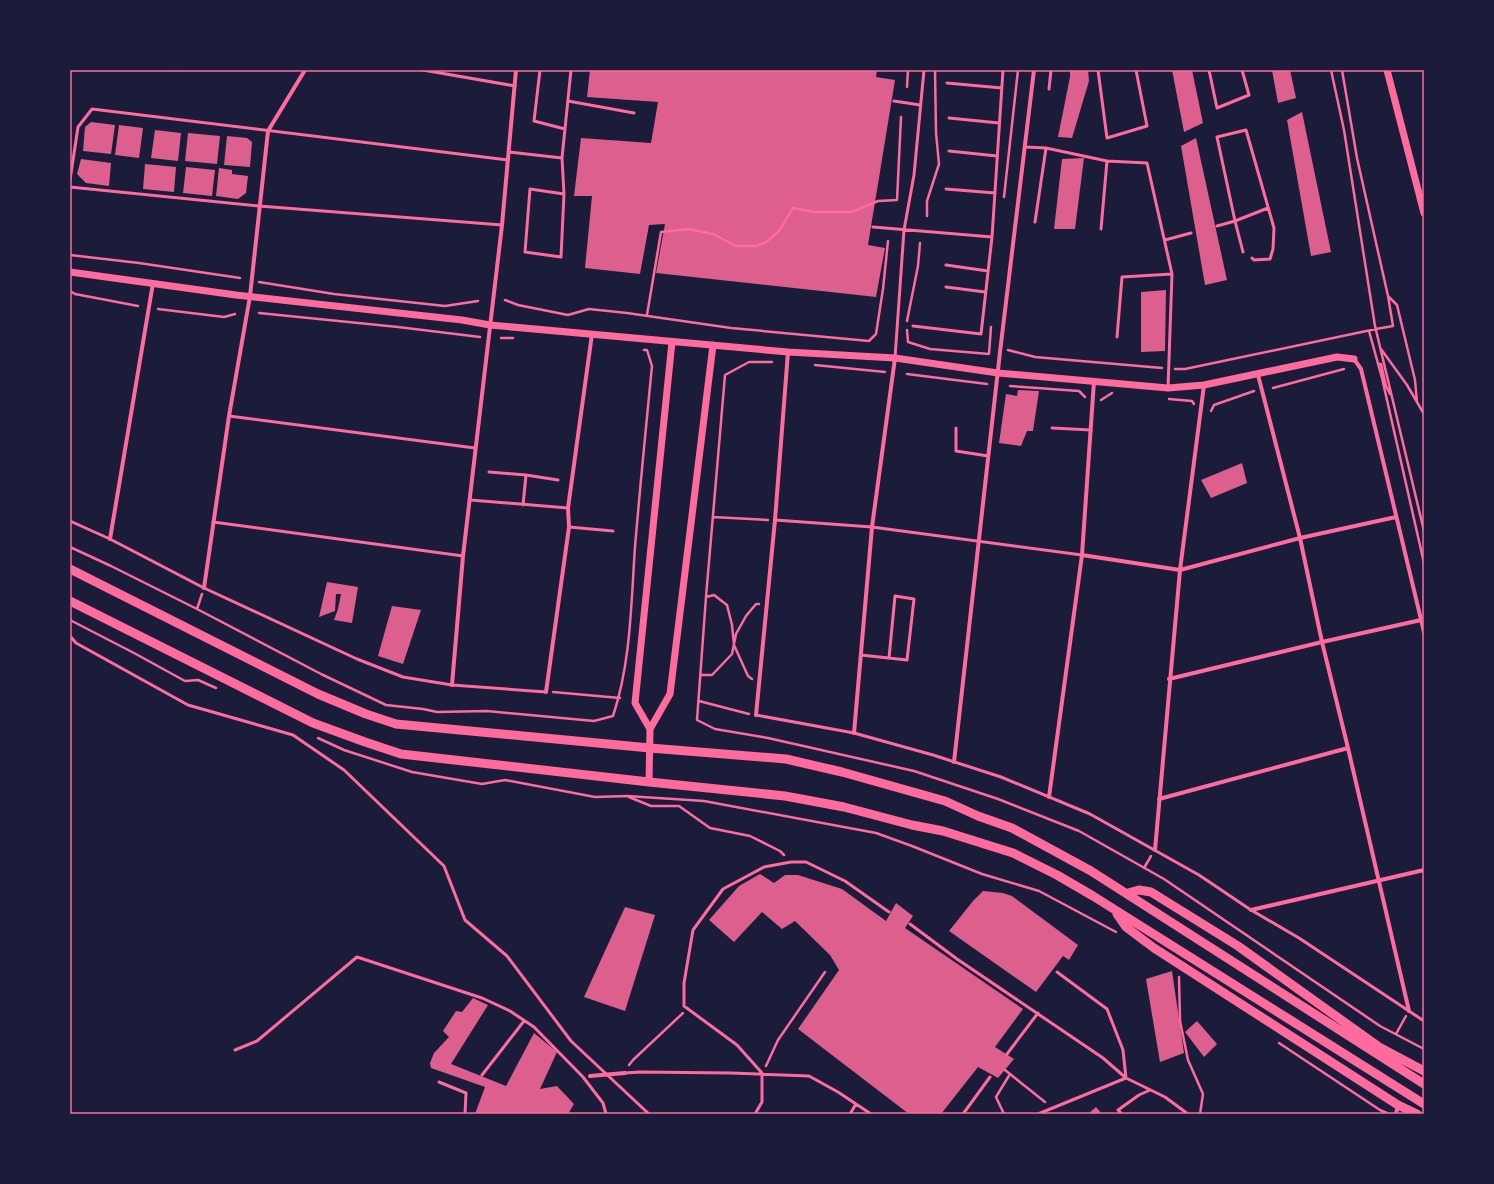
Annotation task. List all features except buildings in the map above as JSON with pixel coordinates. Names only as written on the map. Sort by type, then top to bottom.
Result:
[{"type":"main road","points":[[70,569],[318,694],[366,714],[396,724],[650,748],[786,759],[842,772],[938,799],[978,816],[1012,828],[1056,850],[1128,893],[1424,1084]]},
{"type":"main road","points":[[70,601],[313,723],[401,754],[785,796],[844,807],[943,831],[1013,853],[1057,875],[1116,911],[1424,1104]]},
{"type":"main road","points":[[1128,893],[1140,890],[1151,892],[1238,946],[1379,1047],[1424,1071]]},
{"type":"main road","points":[[1116,911],[1126,927],[1134,934],[1397,1109],[1417,1114]]},
{"type":"street","points":[[204,588],[229,416],[250,296],[258,206],[268,131],[305,70]]},
{"type":"street","points":[[452,685],[463,556],[502,225],[516,70]]},
{"type":"street","points":[[954,762],[978,540],[1034,70]]},
{"type":"street","points":[[1387,70],[1424,213]]},
{"type":"street","points":[[70,272],[250,296],[490,324],[788,352],[895,358],[998,373],[1168,388],[1204,386],[1337,357],[1354,359],[1361,368],[1424,632]]},
{"type":"street","points":[[110,539],[153,282]]},
{"type":"street","points":[[546,692],[569,527],[568,508],[592,333]]},
{"type":"street","points":[[650,729],[635,703],[672,342]]},
{"type":"street","points":[[649,782],[650,729],[670,694],[713,345]]},
{"type":"street","points":[[756,715],[775,520],[788,352]]},
{"type":"street","points":[[854,733],[872,527],[895,358]]},
{"type":"street","points":[[1258,374],[1300,538],[1322,642],[1409,1011]]},
{"type":"street","points":[[1049,797],[1082,555],[1094,382]]},
{"type":"street","points":[[1155,850],[1169,679],[1180,570],[1204,386]]},
{"type":"street","points":[[1082,555],[1180,570],[1300,538],[1396,517]]},
{"type":"street","points":[[1169,679],[1421,620]]},
{"type":"street","points":[[1159,799],[1348,748]]},
{"type":"street","points":[[1251,910],[1424,870]]},
{"type":"street","points":[[590,1076],[625,1073]]},
{"type":"lane","points":[[423,70],[515,86]]},
{"type":"lane","points":[[540,70],[534,121],[565,129]]},
{"type":"lane","points":[[564,194],[530,189],[525,252],[561,257],[564,194],[562,158],[571,70]]},
{"type":"lane","points":[[895,358],[904,230],[914,175],[924,70]]},
{"type":"lane","points":[[913,326],[980,334],[992,237],[1003,70]]},
{"type":"lane","points":[[1049,90],[1051,70]]},
{"type":"lane","points":[[1098,70],[1107,138],[1147,126],[1136,70]]},
{"type":"lane","points":[[1209,70],[1217,108],[1249,95],[1242,70]]},
{"type":"lane","points":[[947,83],[1002,88]]},
{"type":"lane","points":[[568,101],[634,113]]},
{"type":"lane","points":[[894,101],[920,105]]},
{"type":"lane","points":[[70,180],[78,127],[92,109],[509,160]]},
{"type":"lane","points":[[950,118],[999,123]]},
{"type":"lane","points":[[1243,252],[1217,137],[1246,130],[1274,228],[1273,249],[1270,259],[1254,260],[1252,258]]},
{"type":"lane","points":[[1025,147],[1046,148],[1107,161],[1147,163],[1172,274],[1168,388]]},
{"type":"lane","points":[[1035,222],[1046,148]]},
{"type":"lane","points":[[949,151],[997,156]]},
{"type":"lane","points":[[509,152],[562,158]]},
{"type":"lane","points":[[1101,229],[1107,161]]},
{"type":"lane","points":[[70,187],[258,206],[502,225]]},
{"type":"lane","points":[[946,189],[995,193]]},
{"type":"lane","points":[[1217,226],[1235,221],[1268,208]]},
{"type":"lane","points":[[873,226],[992,237]]},
{"type":"lane","points":[[1165,240],[1191,233]]},
{"type":"lane","points":[[946,265],[988,271]]},
{"type":"lane","points":[[1117,337],[1122,277],[1172,274]]},
{"type":"lane","points":[[946,287],[985,292]]},
{"type":"lane","points":[[229,416],[475,448]]},
{"type":"lane","points":[[956,428],[956,452],[988,456]]},
{"type":"lane","points":[[1052,428],[1091,430]]},
{"type":"lane","points":[[489,472],[526,475],[558,480]]},
{"type":"lane","points":[[523,505],[526,475]]},
{"type":"lane","points":[[470,500],[568,508]]},
{"type":"lane","points":[[775,520],[872,527],[1082,555]]},
{"type":"lane","points":[[70,521],[110,539],[204,588],[357,659],[403,677],[452,685],[546,692]]},
{"type":"lane","points":[[213,522],[463,556]]},
{"type":"lane","points":[[569,527],[613,531]]},
{"type":"lane","points":[[861,655],[907,660],[914,599],[895,596],[889,658]]},
{"type":"lane","points":[[70,636],[76,643],[188,705],[293,735],[344,770],[444,866],[465,920],[507,956],[571,1041],[649,1114]]},
{"type":"lane","points":[[756,715],[854,733],[954,762],[1001,777],[1090,814],[1199,875],[1251,910],[1300,938],[1424,1021]]},
{"type":"lane","points":[[755,1114],[762,1102],[762,1073],[737,1045],[684,1006],[684,983],[693,930],[723,889],[764,867],[791,862],[806,862],[846,881],[889,912]]},
{"type":"lane","points":[[910,924],[957,959],[1103,1058],[1126,1078],[1165,1097],[1188,1114]]},
{"type":"lane","points":[[235,1050],[257,1041],[357,957],[482,998],[510,1011],[534,1028],[582,1077],[602,1103],[606,1114]]},
{"type":"lane","points":[[1057,972],[1107,1009],[1122,1050],[1126,1078]]},
{"type":"lane","points":[[1007,1054],[1038,1013]]},
{"type":"lane","points":[[482,1075],[524,1021]]},
{"type":"lane","points":[[625,1073],[762,1073],[809,1076],[838,1092],[871,1114]]},
{"type":"lane","points":[[582,1077],[590,1076]]},
{"type":"lane","points":[[963,1114],[990,1077]]},
{"type":"lane","points":[[1038,1114],[1126,1078]]},
{"type":"lane","points":[[439,1082],[466,1093],[465,1114]]},
{"type":"lane","points":[[1122,1114],[1118,1110],[1138,1095],[1150,1090]]},
{"type":"lane","points":[[850,1114],[856,1104]]},
{"type":"path","points":[[173,70],[182,70]]},
{"type":"path","points":[[907,87],[908,70]]},
{"type":"path","points":[[927,216],[927,201],[939,164],[936,133],[935,70]]},
{"type":"path","points":[[1331,70],[1344,130],[1376,329],[1424,531]]},
{"type":"path","points":[[1008,350],[1035,356],[1185,370],[1393,326],[1388,296],[1357,158],[1342,70]]},
{"type":"path","points":[[647,315],[661,232],[688,229],[713,234],[736,246],[756,246],[766,242],[778,231],[793,208],[814,212],[852,212],[878,201],[897,200],[901,117]]},
{"type":"path","points":[[505,300],[518,305],[568,315],[589,309],[647,315],[731,328],[869,341],[876,334],[884,289],[888,241]]},
{"type":"path","points":[[920,243],[918,266],[907,326],[908,342],[930,349],[964,352],[989,354],[990,349]]},
{"type":"path","points":[[70,255],[139,263],[240,278]]},
{"type":"path","points":[[256,281],[334,294],[445,306],[478,301]]},
{"type":"path","points":[[70,291],[75,294],[138,306]]},
{"type":"path","points":[[1388,296],[1397,305],[1415,380],[1417,402]]},
{"type":"path","points":[[158,309],[224,317],[235,314]]},
{"type":"path","points":[[259,313],[398,327],[480,338]]},
{"type":"path","points":[[1369,331],[1424,564]]},
{"type":"path","points":[[1380,348],[1407,385],[1424,414]]},
{"type":"path","points":[[70,547],[198,609],[321,674],[386,705],[437,712],[487,711],[594,720],[613,716],[620,698],[628,650],[639,496],[652,366],[647,350],[639,349]]},
{"type":"path","points":[[697,720],[725,375],[749,362],[775,362]]},
{"type":"path","points":[[811,364],[885,372]]},
{"type":"path","points":[[1378,364],[1381,364],[1386,386],[1393,400]]},
{"type":"path","points":[[1273,388],[1344,370]]},
{"type":"path","points":[[907,374],[987,384]]},
{"type":"path","points":[[1010,386],[1079,391],[1088,400]]},
{"type":"path","points":[[1211,411],[1214,405],[1254,391]]},
{"type":"path","points":[[713,517],[775,520]]},
{"type":"path","points":[[198,609],[204,588]]},
{"type":"path","points":[[706,597],[714,595],[727,605],[732,625],[734,645],[748,676],[759,683]]},
{"type":"path","points":[[701,675],[712,675],[732,654],[736,634],[746,616],[756,604],[767,603]]},
{"type":"path","points":[[546,692],[620,698]]},
{"type":"path","points":[[699,701],[756,715]]},
{"type":"path","points":[[595,797],[627,796],[704,801],[876,833],[982,874],[1039,891],[1103,924],[1122,936]]},
{"type":"path","points":[[627,796],[651,806],[678,806],[710,828],[750,836],[780,851],[791,862]]},
{"type":"path","points":[[1144,868],[1155,850]]},
{"type":"path","points":[[762,1073],[778,1040],[825,972]]},
{"type":"path","points":[[1184,976],[1179,972],[1180,1021],[1188,1060],[1203,1094],[1200,1114]]},
{"type":"path","points":[[625,1073],[632,1060],[688,1009]]},
{"type":"path","points":[[1396,1034],[1409,1011]]},
{"type":"path","points":[[1276,1041],[1380,1110],[1389,1114]]},
{"type":"path","points":[[1005,1070],[1052,1108]]},
{"type":"path","points":[[1004,1114],[996,1096],[1010,1074]]}]
